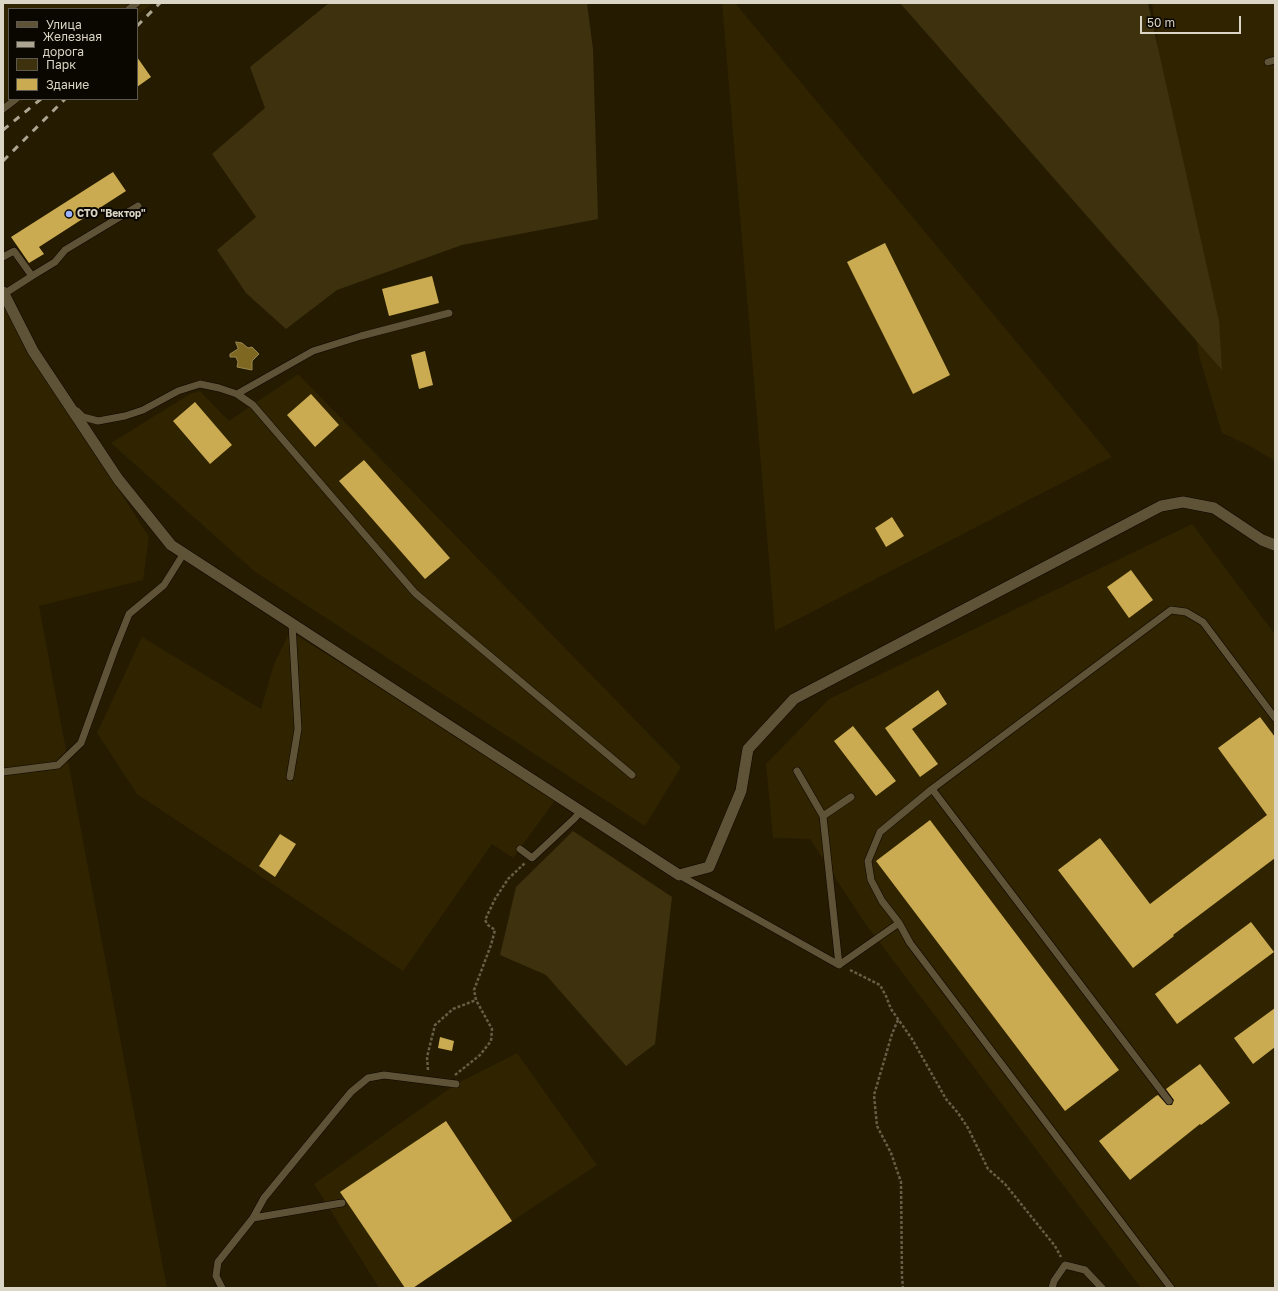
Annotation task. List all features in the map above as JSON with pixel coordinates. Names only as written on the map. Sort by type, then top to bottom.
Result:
[{"type":"street","points":[[4,293],[33,351],[118,479],[171,545],[679,875],[709,867],[741,791],[748,749],[794,699],[1161,506],[1183,502],[1214,508],[1262,540],[1275,545]]},
{"type":"lane","points":[[3,109],[15,100]]},
{"type":"lane","points":[[4,293],[55,262],[65,250],[138,206]]},
{"type":"lane","points":[[3,257],[14,251],[32,276]]},
{"type":"lane","points":[[237,394],[313,351],[361,336],[449,313]]},
{"type":"lane","points":[[68,403],[84,417],[98,421],[125,416],[143,410],[178,391],[200,384],[237,394],[253,405],[415,593],[632,775]]},
{"type":"lane","points":[[3,772],[58,765],[81,742],[129,614],[164,585],[184,553]]},
{"type":"lane","points":[[1171,1288],[910,943],[899,922],[882,901],[871,880],[868,861],[880,832],[932,789],[1171,610],[1186,612],[1203,622],[1275,718]]},
{"type":"lane","points":[[290,777],[298,729],[292,624]]},
{"type":"lane","points":[[797,771],[823,816],[839,965]]},
{"type":"lane","points":[[932,789],[1169,1101]]},
{"type":"lane","points":[[823,816],[851,797]]},
{"type":"lane","points":[[520,849],[532,858],[581,811]]},
{"type":"lane","points":[[679,875],[839,965]]},
{"type":"lane","points":[[839,965],[899,922]]},
{"type":"lane","points":[[222,1288],[216,1276],[218,1262],[253,1218],[264,1198],[351,1092],[368,1078],[384,1075],[456,1084]]},
{"type":"lane","points":[[253,1218],[342,1203]]},
{"type":"lane","points":[[1052,1288],[1054,1281],[1065,1265],[1085,1270],[1102,1288]]},
{"type":"path","points":[[445,1082],[480,1055],[491,1042],[492,1029],[476,1000],[474,990],[495,930],[488,925],[485,920],[495,899],[508,879],[532,858]]},
{"type":"path","points":[[839,965],[861,974],[880,986],[886,996],[890,1009],[912,1039],[946,1098],[968,1128],[988,1169],[1005,1184],[1025,1208],[1055,1246],[1065,1265]]},
{"type":"path","points":[[429,1080],[427,1057],[435,1025],[453,1009],[476,1000]]},
{"type":"path","points":[[898,1020],[892,1034],[874,1095],[877,1126],[891,1153],[901,1182],[903,1288]]},
{"type":"shaded area","points":[[3,3],[153,3],[138,14],[138,8],[8,8],[8,100],[24,100],[3,114]]},
{"type":"shaded area","points":[[722,3],[735,3],[1112,457],[775,631]]},
{"type":"shaded area","points":[[1152,3],[1275,3],[1275,461],[1250,446],[1222,433],[1199,356],[1158,100],[1161,70]]},
{"type":"shaded area","points":[[3,306],[149,537],[143,580],[39,606],[167,1288],[3,1288]]},
{"type":"shaded area","points":[[236,342],[242,343],[248,348],[252,347],[259,354],[252,361],[252,370],[237,367],[238,362],[236,357],[230,357],[230,354],[238,349]]},
{"type":"shaded area","points":[[298,374],[681,767],[645,826],[254,571],[111,443],[190,394],[200,391],[229,421]]},
{"type":"shaded area","points":[[1192,524],[1275,634],[1275,1288],[1141,1288],[864,922],[810,839],[773,838],[766,764],[829,699]]},
{"type":"shaded area","points":[[290,631],[556,799],[513,858],[492,844],[403,971],[137,794],[97,733],[142,637],[261,709],[274,664]]},
{"type":"shaded area","points":[[517,1053],[597,1165],[411,1288],[379,1288],[314,1184],[456,1084]]},
{"type":"green space","points":[[329,3],[587,3],[593,49],[598,219],[462,245],[337,290],[286,329],[246,293],[217,250],[256,217],[212,154],[265,108],[250,67]]},
{"type":"green space","points":[[900,3],[1148,3],[1219,321],[1222,370]]},
{"type":"green space","points":[[573,831],[672,897],[655,1044],[626,1066],[546,975],[500,955],[516,887]]},
{"type":"building","points":[[138,58],[151,77],[138,86]]},
{"type":"building","name":"СТО \"Вектор\"","points":[[113,172],[126,191],[39,247],[44,254],[29,263],[11,237]]},
{"type":"building","points":[[885,243],[950,375],[913,394],[847,262]]},
{"type":"building","points":[[432,276],[439,303],[389,316],[382,289]]},
{"type":"building","points":[[425,351],[433,385],[419,389],[411,355]]},
{"type":"building","points":[[311,394],[339,425],[315,447],[287,415]]},
{"type":"building","points":[[195,402],[232,445],[210,464],[173,421]]},
{"type":"building","points":[[364,460],[450,558],[425,579],[339,481]]},
{"type":"building","points":[[892,517],[904,536],[886,547],[875,528]]},
{"type":"building","points":[[1131,570],[1153,600],[1129,618],[1107,587]]},
{"type":"building","points":[[938,690],[947,704],[912,729],[938,764],[920,777],[885,728]]},
{"type":"building","points":[[1260,717],[1275,737],[1275,858],[1173,935],[1174,936],[1133,968],[1058,870],[1100,838],[1150,904],[1267,815],[1218,748]]},
{"type":"building","points":[[853,726],[896,781],[876,796],[834,741]]},
{"type":"building","points":[[930,820],[1119,1070],[1065,1111],[876,861]]},
{"type":"building","points":[[280,834],[296,844],[275,877],[259,866]]},
{"type":"building","points":[[1251,922],[1274,952],[1177,1024],[1155,994]]},
{"type":"building","points":[[1275,1008],[1275,1047],[1253,1064],[1234,1038]]},
{"type":"building","points":[[440,1037],[454,1041],[452,1051],[438,1048]]},
{"type":"building","points":[[1200,1064],[1230,1103],[1201,1125],[1200,1124],[1130,1180],[1099,1141],[1158,1095],[1167,1105],[1172,1105],[1174,1100],[1166,1089]]},
{"type":"building","points":[[446,1121],[512,1221],[413,1288],[405,1288],[340,1192]]},
{"type":"railway","points":[[138,25],[160,3]]},
{"type":"railway","points":[[3,130],[40,100]]},
{"type":"railway","points":[[3,161],[64,100]]},
{"type":"place","name":"СТО \"Вектор\"","points":[[69,214]]}]
